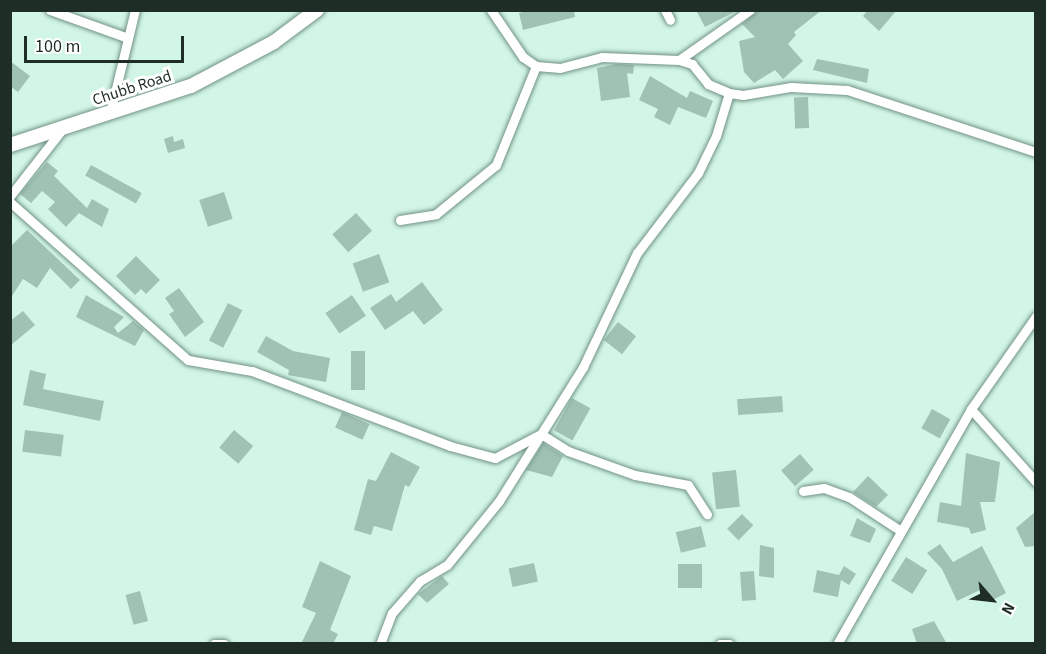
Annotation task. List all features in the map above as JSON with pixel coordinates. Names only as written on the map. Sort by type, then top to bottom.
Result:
[{"type":"street","points":[[50,10],[128,38]]},
{"type":"street","points":[[110,113],[135,10]]},
{"type":"street","name":"Chubb Road","points":[[10,145],[65,125],[110,113],[220,72],[317,10]]},
{"type":"street","points":[[491,10],[523,57],[536,66],[560,68],[602,57],[679,60],[692,64],[708,84],[729,93],[743,95],[791,87],[848,90],[1035,152]]},
{"type":"street","points":[[665,10],[670,20]]},
{"type":"street","points":[[679,60],[750,10]]},
{"type":"street","points":[[400,220],[436,214],[496,165],[536,66]]},
{"type":"street","points":[[380,644],[392,613],[420,581],[447,565],[499,501],[583,367],[637,253],[698,173],[716,136],[729,93]]},
{"type":"street","points":[[10,196],[65,125]]},
{"type":"street","points":[[10,202],[188,360],[252,371],[450,446],[495,458],[541,434]]},
{"type":"street","points":[[837,644],[970,409],[1035,316]]},
{"type":"street","points":[[970,409],[1035,482]]},
{"type":"street","points":[[541,434],[568,451],[635,475],[688,485],[707,514]]},
{"type":"street","points":[[803,491],[824,488],[849,497],[901,531]]},
{"type":"street","points":[[214,644],[224,644]]},
{"type":"street","points":[[720,644],[729,644]]},
{"type":"building","points":[[530,10],[574,10],[575,17],[523,30],[519,13]]},
{"type":"building","points":[[696,10],[738,10],[705,27]]},
{"type":"building","points":[[757,10],[822,10],[794,32],[796,35],[788,44],[803,61],[783,79],[775,70],[754,83],[744,72],[739,41],[755,37],[742,24]]},
{"type":"building","points":[[868,10],[897,10],[879,31],[863,16]]},
{"type":"building","points":[[817,59],[869,69],[867,83],[813,70]]},
{"type":"building","points":[[10,61],[30,76],[18,92],[10,86]]},
{"type":"building","points":[[616,64],[634,65],[633,74],[627,73],[630,97],[601,101],[597,68]]},
{"type":"building","points":[[650,76],[687,98],[690,91],[713,101],[706,118],[678,107],[670,125],[654,117],[658,109],[639,100]]},
{"type":"building","points":[[794,97],[808,97],[809,128],[795,128]]},
{"type":"building","points":[[173,136],[174,142],[183,139],[185,148],[168,153],[164,139]]},
{"type":"building","points":[[47,162],[58,171],[54,176],[87,208],[92,199],[109,209],[102,227],[79,213],[66,227],[48,209],[55,202],[42,191],[31,203],[20,194]]},
{"type":"building","points":[[91,165],[142,193],[136,204],[85,175]]},
{"type":"building","points":[[224,192],[233,219],[208,227],[199,200]]},
{"type":"building","points":[[356,213],[372,231],[348,252],[332,234]]},
{"type":"building","points":[[27,230],[80,280],[71,289],[50,268],[37,288],[23,279],[10,299],[10,247]]},
{"type":"building","points":[[379,254],[389,282],[363,292],[353,264]]},
{"type":"building","points":[[136,256],[160,280],[146,294],[141,289],[135,295],[116,276]]},
{"type":"building","points":[[422,282],[443,310],[424,325],[413,311],[385,330],[370,308],[391,294],[396,302]]},
{"type":"building","points":[[179,288],[204,322],[185,337],[169,314],[174,311],[165,298]]},
{"type":"building","points":[[86,295],[124,317],[114,327],[118,333],[133,321],[144,330],[135,346],[76,317]]},
{"type":"building","points":[[352,295],[366,316],[339,334],[325,313]]},
{"type":"building","points":[[228,303],[242,310],[223,348],[209,340]]},
{"type":"building","points":[[23,311],[35,325],[10,346],[10,321]]},
{"type":"building","points":[[618,322],[636,336],[622,354],[604,340]]},
{"type":"building","points":[[266,336],[293,351],[330,358],[326,382],[288,375],[289,370],[257,352]]},
{"type":"building","points":[[351,351],[365,351],[365,390],[351,390]]},
{"type":"building","points":[[30,370],[46,374],[43,389],[104,401],[100,421],[23,405]]},
{"type":"building","points":[[782,396],[783,412],[738,415],[737,399]]},
{"type":"building","points":[[572,398],[590,408],[572,441],[554,430]]},
{"type":"building","points":[[932,409],[950,419],[940,438],[921,428]]},
{"type":"building","points":[[342,412],[369,424],[362,440],[335,428]]},
{"type":"building","points":[[25,430],[64,435],[61,457],[22,452]]},
{"type":"building","points":[[234,430],[253,446],[238,464],[219,448]]},
{"type":"building","points":[[543,443],[563,456],[552,477],[526,470]]},
{"type":"building","points":[[391,452],[420,467],[409,487],[405,485],[392,531],[374,526],[371,535],[354,530],[368,479],[376,481]]},
{"type":"building","points":[[966,453],[1000,462],[995,502],[980,502],[986,530],[971,534],[969,528],[937,522],[940,502],[961,506]]},
{"type":"building","points":[[800,454],[814,470],[795,486],[781,470]]},
{"type":"building","points":[[736,470],[740,507],[716,509],[712,473]]},
{"type":"building","points":[[868,476],[888,495],[876,507],[853,492]]},
{"type":"building","points":[[1035,512],[1035,546],[1025,547],[1016,528]]},
{"type":"building","points":[[742,514],[753,525],[738,540],[727,529]]},
{"type":"building","points":[[857,518],[876,529],[870,543],[850,536]]},
{"type":"building","points":[[701,526],[706,546],[681,553],[676,532]]},
{"type":"building","points":[[940,544],[953,562],[982,546],[1006,593],[989,602],[982,589],[957,601],[942,569],[927,553]]},
{"type":"building","points":[[760,545],[774,548],[774,578],[759,576]]},
{"type":"building","points":[[906,557],[927,570],[912,594],[891,581]]},
{"type":"building","points":[[320,561],[351,576],[330,630],[338,634],[333,644],[301,644],[316,613],[302,607]]},
{"type":"building","points":[[534,563],[538,582],[513,587],[509,568]]},
{"type":"building","points":[[678,564],[702,564],[702,588],[678,588]]},
{"type":"building","points":[[844,566],[856,574],[849,585],[841,580],[838,597],[813,592],[817,570],[839,575]]},
{"type":"building","points":[[754,571],[756,600],[742,601],[740,572]]},
{"type":"building","points":[[442,576],[449,584],[427,603],[418,594]]},
{"type":"building","points":[[140,591],[148,621],[134,625],[126,595]]},
{"type":"building","points":[[934,621],[947,644],[917,644],[912,629]]}]
